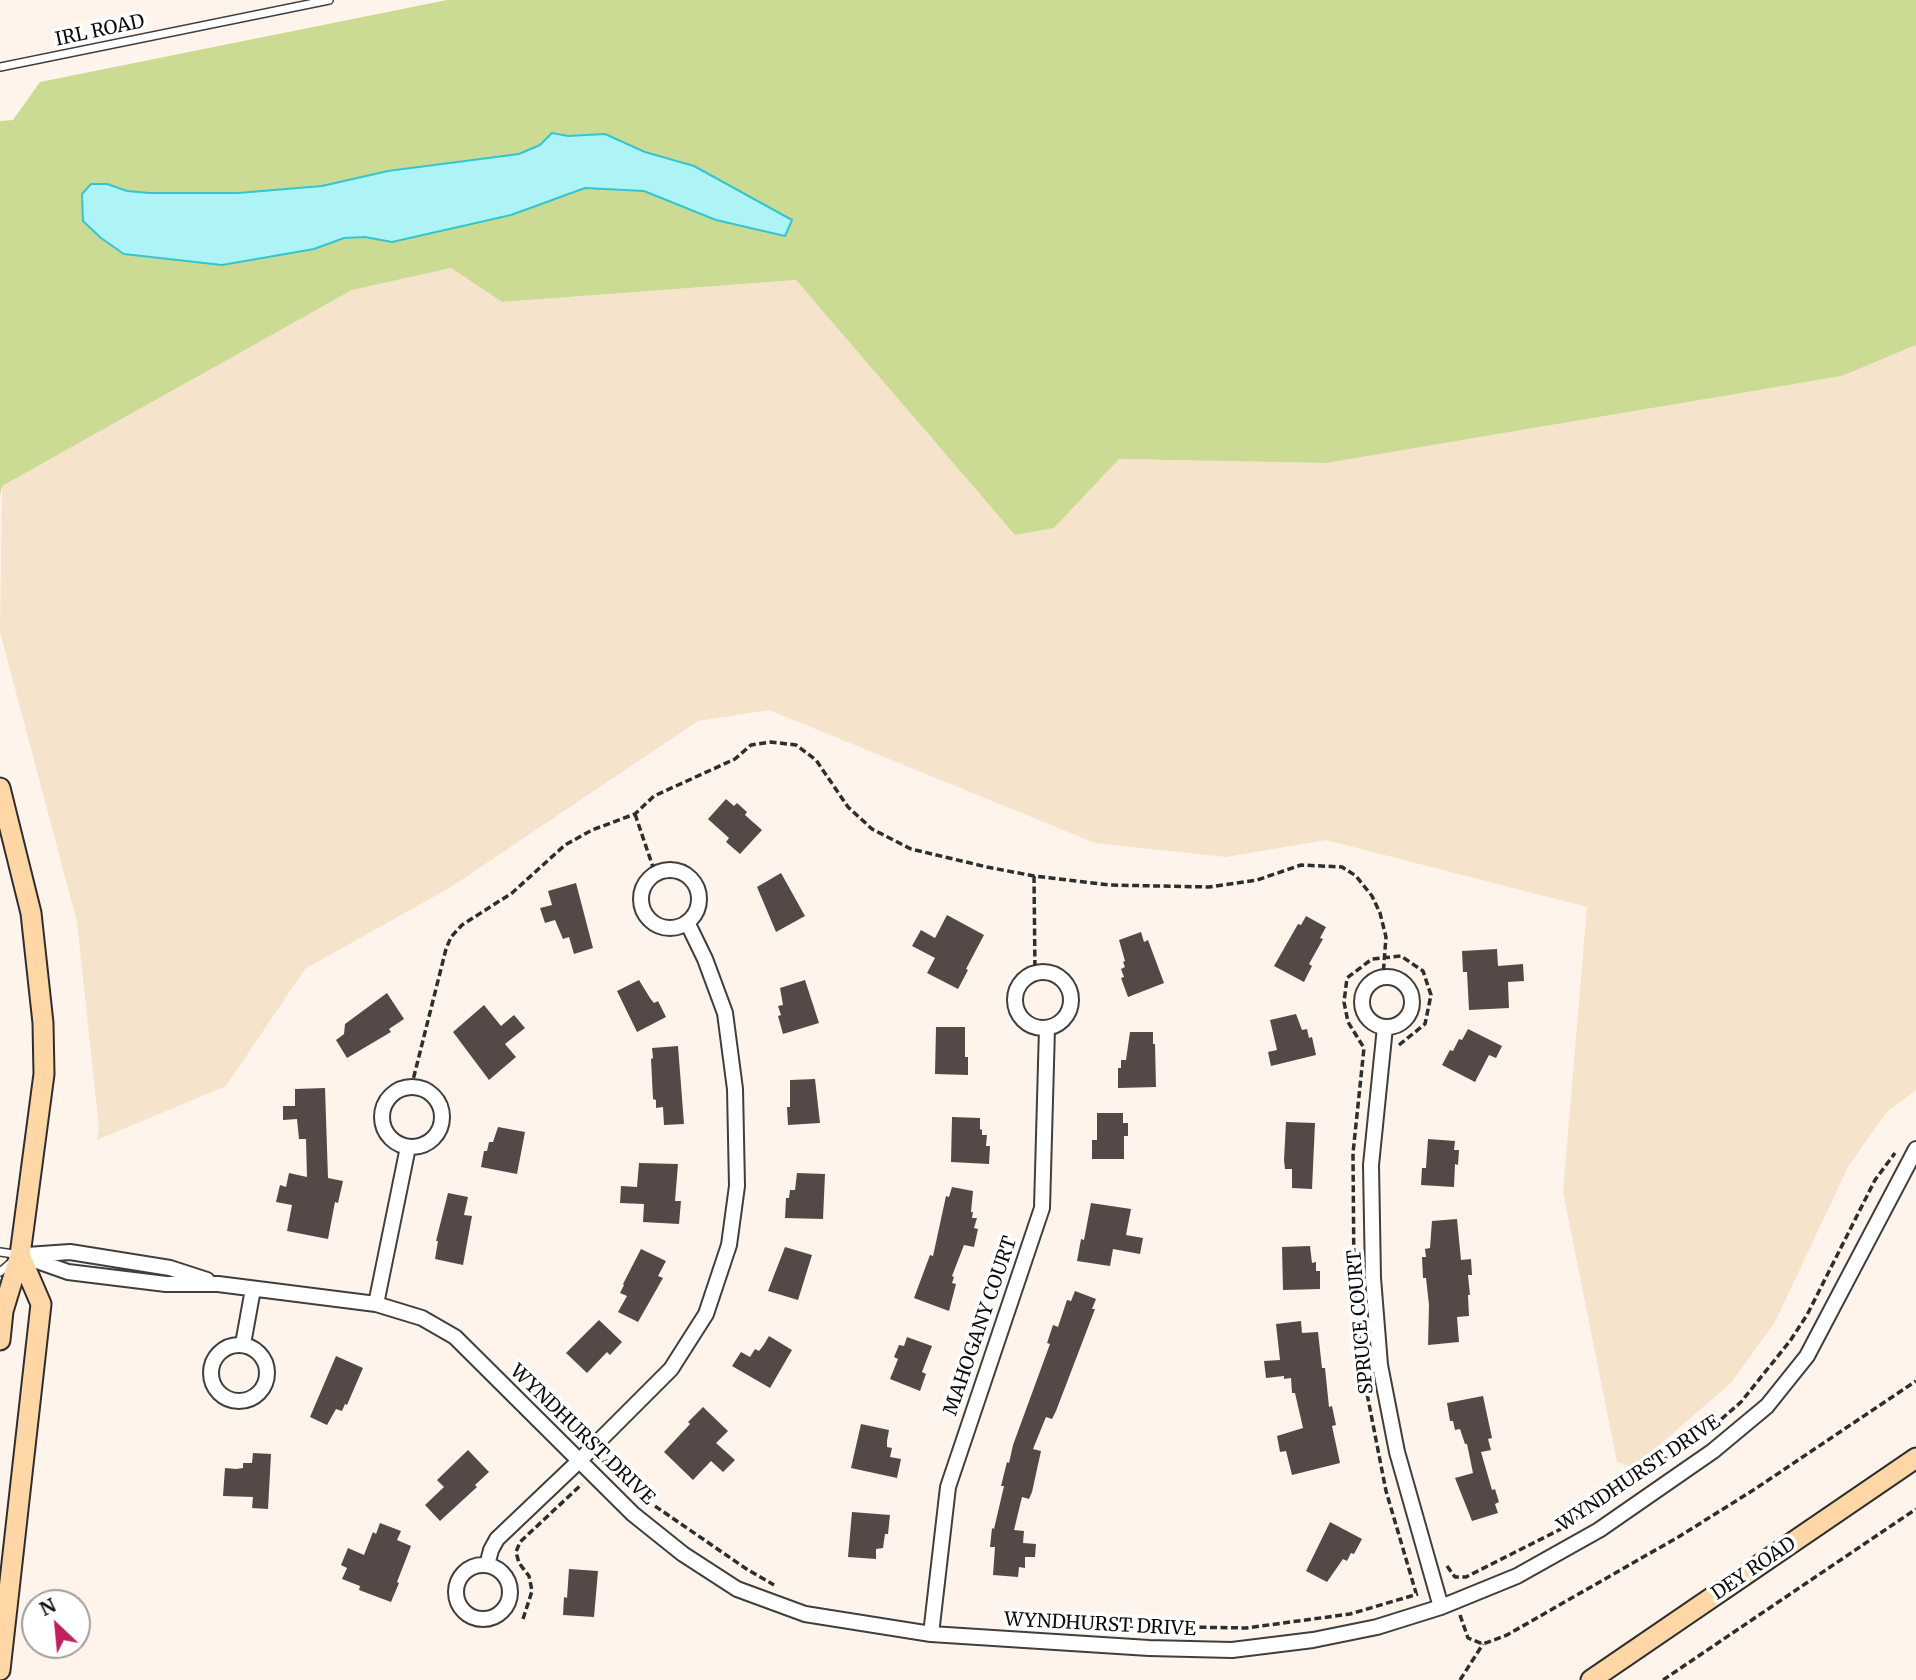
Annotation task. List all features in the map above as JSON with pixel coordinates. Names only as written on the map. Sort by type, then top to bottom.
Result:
[{"type":"street","points":[[0,788],[31,913],[44,1023],[44,1074],[10,1254],[0,1340]]},
{"type":"street","points":[[677,871],[692,880],[699,897],[694,914],[687,922],[670,928],[661,926],[646,916],[641,895],[644,886],[655,873],[677,871]]},
{"type":"street","points":[[487,1565],[491,1550],[498,1539],[671,1369],[706,1314],[729,1245],[737,1186],[732,1064],[725,1013],[705,959],[687,922]]},
{"type":"street","points":[[1035,972],[1049,972],[1058,976],[1070,990],[1070,1008],[1063,1020],[1047,1028],[1030,1025],[1018,1014],[1015,1005],[1018,986],[1024,978],[1035,972]]},
{"type":"street","points":[[1383,977],[1400,979],[1411,993],[1413,1006],[1403,1022],[1385,1027],[1370,1021],[1363,1011],[1362,999],[1372,981],[1383,977]]},
{"type":"street","name":"SPRUCE COURT","points":[[1385,1027],[1371,1165],[1373,1278],[1379,1353],[1397,1452],[1441,1606]]},
{"type":"street","name":"MAHOGANY COURT","points":[[931,1634],[948,1487],[1042,1208],[1047,1028]]},
{"type":"street","points":[[411,1088],[424,1089],[432,1095],[441,1110],[441,1124],[430,1141],[408,1147],[390,1137],[383,1126],[382,1115],[386,1102],[395,1093],[411,1088]]},
{"type":"street","points":[[376,1304],[408,1147]]},
{"type":"street","name":"WYNDHURST DRIVE","points":[[10,1254],[70,1252],[170,1268],[218,1284],[376,1304],[422,1318],[455,1337],[633,1514],[683,1554],[737,1590],[805,1614],[931,1634],[1149,1648],[1232,1650],[1313,1640],[1377,1627],[1456,1601],[1517,1576],[1599,1530],[1713,1451],[1767,1406],[1807,1356],[1916,1149]]},
{"type":"street","name":"WYNDHURST DRIVE","points":[[1897,1182],[1916,1163]]},
{"type":"street","points":[[0,1670],[41,1304],[10,1254]]},
{"type":"street","points":[[243,1344],[253,1289]]},
{"type":"street","points":[[233,1344],[243,1344],[256,1349],[263,1357],[268,1371],[260,1392],[249,1400],[233,1401],[223,1397],[215,1389],[210,1378],[211,1368],[219,1352],[233,1344]]},
{"type":"street","name":"DEY ROAD","points":[[1591,1680],[1916,1458]]},
{"type":"lane","name":"IRL ROAD","points":[[0,67],[329,0]]},
{"type":"lane","points":[[0,1272],[10,1254]]},
{"type":"path","points":[[411,1088],[451,937],[462,925],[512,893],[565,845],[592,830],[635,814],[654,796],[735,759],[751,745],[771,741],[796,745],[816,760],[848,807],[872,829],[911,849],[1034,876],[1109,886],[1209,887],[1257,880],[1301,865],[1342,867],[1356,876],[1372,896],[1387,937],[1383,977]]},
{"type":"path","points":[[635,814],[655,873]]},
{"type":"path","points":[[1034,876],[1035,972]]},
{"type":"path","points":[[1398,1057],[1399,1044],[1425,1024],[1431,995],[1423,971],[1401,956],[1372,960],[1347,978],[1344,1002],[1348,1022],[1364,1048],[1353,1153],[1354,1282],[1362,1368],[1383,1479],[1416,1593]]},
{"type":"path","points":[[1444,1557],[1448,1568],[1460,1579],[1518,1552],[1559,1530],[1661,1463],[1710,1429],[1741,1402],[1790,1341],[1807,1315],[1875,1180],[1897,1150]]},
{"type":"path","points":[[1460,1680],[1483,1644],[1507,1635],[1679,1536],[1755,1489],[1916,1381]]},
{"type":"path","points":[[1663,1680],[1916,1509]]},
{"type":"path","points":[[1456,1601],[1468,1638],[1483,1644]]},
{"type":"shaded area","points":[[451,268],[502,302],[796,280],[1015,535],[1054,528],[1119,459],[1326,463],[1842,376],[1916,345],[1916,1090],[1886,1113],[1848,1167],[1775,1322],[1732,1382],[1634,1467],[1617,1462],[1563,1192],[1587,907],[1326,840],[1226,857],[1095,843],[769,710],[698,721],[451,887],[305,969],[226,1086],[97,1140],[99,1128],[77,922],[0,632],[2,486],[352,290]]},
{"type":"green space","points":[[447,0],[1916,0],[1916,345],[1842,376],[1326,463],[1119,459],[1054,528],[1015,535],[796,280],[502,302],[451,268],[352,290],[2,486],[0,496],[0,121],[13,120],[40,82]]},
{"type":"water","points":[[552,133],[568,136],[605,134],[645,152],[694,166],[792,220],[785,236],[716,220],[644,191],[585,188],[511,215],[392,242],[365,237],[344,238],[314,249],[222,265],[124,254],[83,221],[82,194],[91,184],[107,184],[127,191],[149,193],[238,193],[322,186],[388,171],[519,154],[540,145]]},
{"type":"building","points":[[726,799],[734,806],[737,803],[747,812],[745,815],[762,830],[740,854],[726,842],[729,838],[708,819]]},
{"type":"building","points":[[781,873],[805,916],[776,932],[757,887]]},
{"type":"building","points":[[576,883],[593,948],[574,954],[569,937],[563,939],[555,920],[545,923],[540,908],[552,905],[548,891]]},
{"type":"building","points":[[947,915],[984,935],[958,989],[927,973],[935,958],[912,946],[921,930],[935,938]]},
{"type":"building","points":[[1306,916],[1326,927],[1304,982],[1274,966],[1298,924],[1301,925]]},
{"type":"building","points":[[1141,932],[1144,942],[1148,940],[1164,983],[1128,997],[1121,978],[1124,977],[1121,969],[1125,967],[1125,961],[1119,940]]},
{"type":"building","points":[[1497,949],[1498,966],[1523,964],[1524,981],[1508,982],[1509,1008],[1469,1010],[1467,972],[1463,972],[1462,951]]},
{"type":"building","points":[[639,980],[654,1003],[658,1001],[666,1017],[637,1032],[617,991]]},
{"type":"building","points":[[805,980],[819,1023],[783,1034],[778,1016],[781,1015],[778,1006],[783,1005],[780,988]]},
{"type":"building","points":[[387,993],[404,1019],[389,1029],[391,1032],[347,1058],[336,1040],[344,1034],[345,1024]]},
{"type":"building","points":[[484,1005],[501,1026],[514,1015],[525,1028],[505,1044],[516,1057],[489,1080],[453,1032]]},
{"type":"building","points":[[1296,1014],[1302,1030],[1307,1029],[1309,1038],[1312,1037],[1316,1055],[1271,1066],[1268,1052],[1277,1050],[1270,1020]]},
{"type":"building","points":[[936,1027],[965,1027],[968,1075],[935,1074]]},
{"type":"building","points":[[1468,1029],[1502,1046],[1496,1058],[1489,1055],[1475,1082],[1442,1065],[1450,1050],[1453,1051]]},
{"type":"building","points":[[1130,1032],[1153,1032],[1156,1087],[1118,1088],[1118,1068],[1121,1068],[1121,1060],[1126,1060]]},
{"type":"building","points":[[678,1046],[684,1124],[664,1125],[663,1107],[656,1108],[656,1100],[653,1099],[652,1048]]},
{"type":"building","points":[[815,1079],[820,1123],[788,1125],[790,1080]]},
{"type":"building","points":[[325,1088],[328,1178],[343,1181],[338,1203],[335,1202],[328,1239],[287,1231],[292,1205],[276,1202],[280,1185],[286,1187],[289,1173],[307,1177],[306,1139],[299,1139],[297,1119],[283,1120],[283,1106],[295,1106],[295,1089]]},
{"type":"building","points":[[1097,1113],[1123,1113],[1123,1123],[1128,1123],[1128,1136],[1124,1136],[1124,1159],[1092,1159],[1092,1140],[1097,1140]]},
{"type":"building","points":[[952,1117],[980,1118],[982,1135],[987,1135],[986,1146],[990,1146],[989,1164],[951,1162]]},
{"type":"building","points":[[1286,1122],[1315,1123],[1312,1189],[1292,1188],[1292,1169],[1285,1169],[1284,1160]]},
{"type":"building","points":[[498,1127],[525,1132],[517,1174],[481,1167],[484,1151],[487,1151],[489,1142],[493,1142]]},
{"type":"building","points":[[1428,1139],[1455,1141],[1454,1150],[1459,1150],[1454,1187],[1421,1185],[1422,1168],[1426,1168]]},
{"type":"building","points":[[639,1163],[678,1164],[675,1201],[681,1201],[679,1224],[643,1222],[644,1204],[620,1203],[621,1186],[637,1187]]},
{"type":"building","points":[[797,1173],[825,1174],[823,1219],[785,1218],[786,1198],[789,1198],[790,1190],[795,1190]]},
{"type":"building","points":[[952,1187],[973,1191],[971,1212],[972,1218],[977,1218],[974,1228],[978,1229],[974,1247],[964,1245],[952,1276],[952,1283],[956,1284],[949,1311],[914,1298],[930,1255],[933,1256],[946,1196],[949,1197]]},
{"type":"building","points":[[448,1193],[468,1197],[464,1215],[472,1216],[463,1265],[435,1259],[436,1241]]},
{"type":"building","points":[[1091,1203],[1131,1209],[1126,1235],[1143,1238],[1140,1254],[1113,1249],[1110,1266],[1077,1261]]},
{"type":"building","points":[[1457,1219],[1461,1260],[1471,1259],[1472,1275],[1468,1275],[1469,1316],[1457,1317],[1459,1342],[1428,1345],[1429,1305],[1422,1257],[1426,1257],[1425,1249],[1430,1248],[1432,1221]]},
{"type":"building","points":[[1310,1246],[1312,1263],[1316,1262],[1316,1271],[1320,1271],[1320,1289],[1283,1290],[1282,1247]]},
{"type":"building","points":[[785,1247],[812,1255],[798,1300],[768,1291]]},
{"type":"building","points":[[641,1249],[666,1261],[658,1276],[663,1278],[638,1322],[618,1312],[627,1296],[620,1293],[623,1284]]},
{"type":"building","points":[[1075,1291],[1096,1299],[1092,1309],[1095,1309],[1056,1411],[1052,1419],[1046,1417],[1033,1449],[1041,1451],[1032,1492],[1029,1499],[1022,1497],[1014,1530],[1024,1531],[1023,1543],[1036,1544],[1035,1557],[1025,1557],[1025,1568],[1019,1567],[1018,1577],[993,1575],[995,1547],[990,1547],[992,1528],[994,1529],[1004,1486],[1001,1486],[1007,1462],[1009,1463],[1050,1344],[1047,1343],[1053,1325],[1058,1327],[1067,1300],[1071,1301]]},
{"type":"building","points":[[599,1320],[622,1342],[610,1355],[607,1352],[587,1373],[566,1353]]},
{"type":"building","points":[[1301,1321],[1302,1333],[1318,1332],[1329,1407],[1332,1406],[1336,1425],[1332,1426],[1340,1463],[1292,1475],[1286,1451],[1280,1452],[1277,1436],[1303,1428],[1295,1393],[1292,1393],[1291,1378],[1266,1378],[1264,1361],[1280,1360],[1276,1324]]},
{"type":"building","points":[[769,1336],[792,1350],[770,1388],[732,1366],[741,1352],[750,1357],[755,1349],[759,1351]]},
{"type":"building","points":[[907,1337],[932,1346],[922,1372],[926,1374],[920,1391],[890,1379],[898,1359],[894,1357],[899,1345],[904,1346]]},
{"type":"building","points":[[336,1356],[363,1368],[347,1405],[345,1404],[342,1411],[336,1409],[327,1425],[310,1417]]},
{"type":"building","points":[[1483,1396],[1492,1438],[1488,1439],[1491,1450],[1481,1452],[1492,1490],[1495,1489],[1499,1502],[1495,1504],[1498,1513],[1472,1521],[1455,1478],[1473,1473],[1467,1444],[1460,1429],[1455,1430],[1453,1421],[1450,1421],[1447,1403]]},
{"type":"building","points":[[703,1407],[728,1431],[716,1443],[735,1460],[723,1472],[711,1461],[693,1480],[664,1452]]},
{"type":"building","points":[[861,1424],[889,1430],[887,1447],[892,1448],[890,1457],[901,1459],[897,1478],[851,1468]]},
{"type":"building","points":[[468,1450],[489,1472],[475,1485],[477,1487],[440,1521],[425,1505],[444,1487],[437,1480]]},
{"type":"building","points":[[253,1453],[271,1454],[268,1509],[252,1508],[253,1497],[223,1496],[225,1468],[243,1468],[243,1463],[252,1463]]},
{"type":"building","points":[[852,1512],[890,1515],[888,1534],[885,1534],[883,1548],[876,1549],[876,1559],[848,1557]]},
{"type":"building","points":[[1330,1522],[1362,1539],[1354,1554],[1351,1553],[1347,1561],[1343,1559],[1327,1582],[1306,1571]]},
{"type":"building","points":[[380,1523],[401,1531],[397,1540],[411,1546],[391,1602],[359,1590],[360,1586],[342,1579],[347,1568],[341,1565],[348,1548],[364,1555],[373,1532],[376,1534]]},
{"type":"building","points":[[569,1569],[598,1571],[594,1617],[563,1615]]}]
